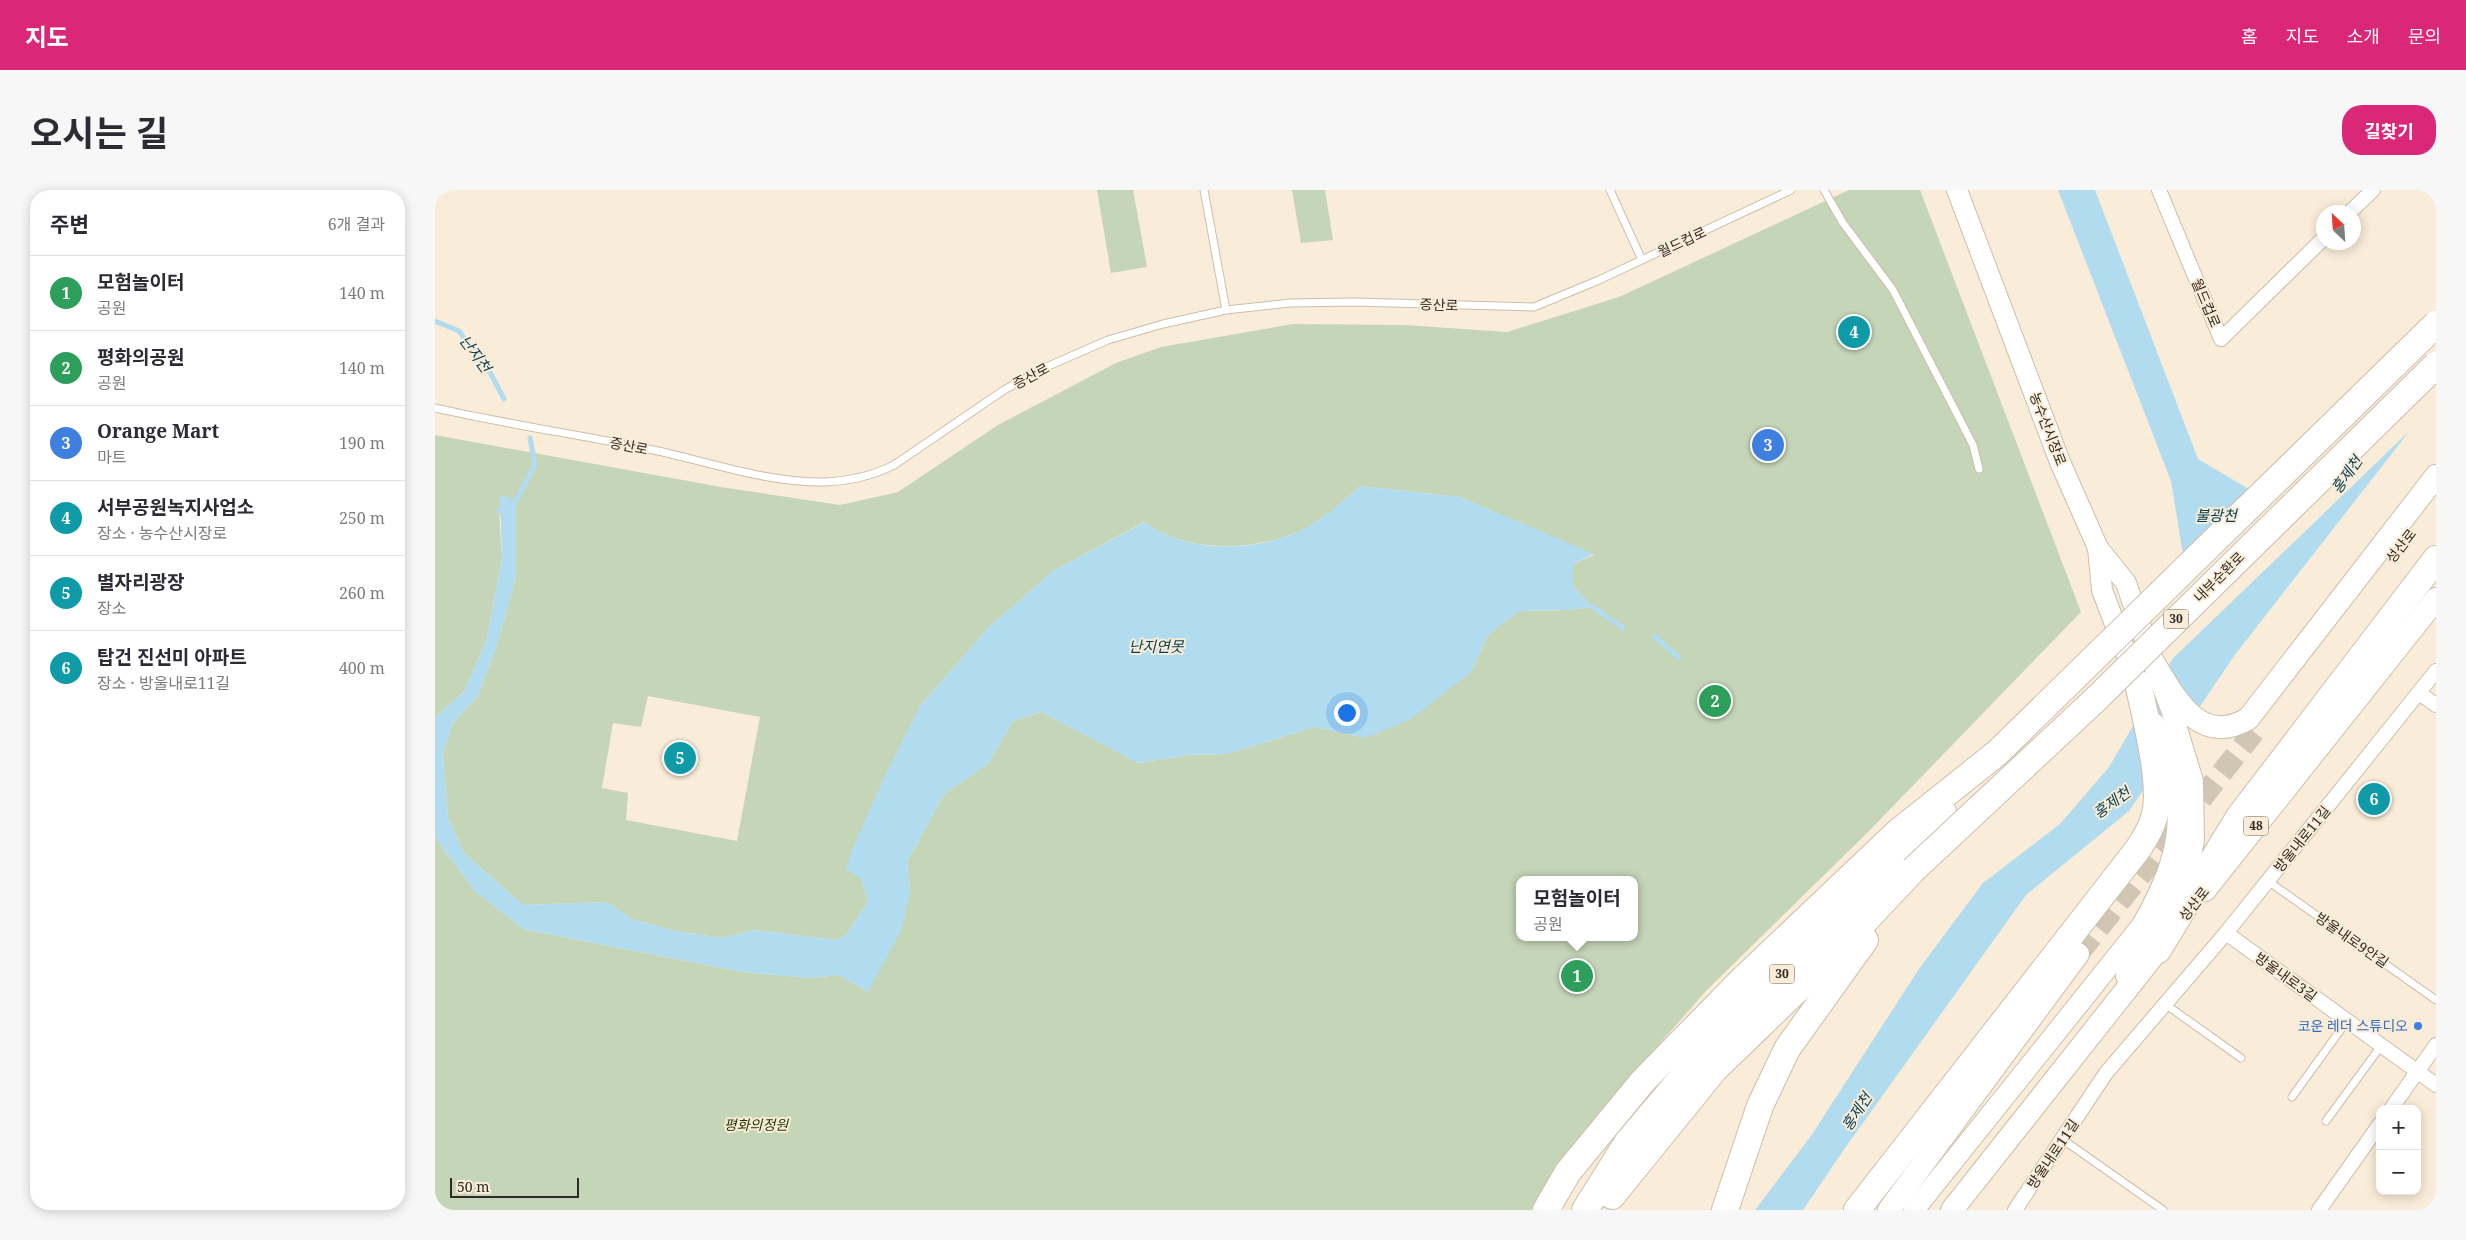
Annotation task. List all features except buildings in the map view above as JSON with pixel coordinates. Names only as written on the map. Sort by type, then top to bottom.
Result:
[{"type":"highway","name":"내부순환로","points":[[1997,752],[2436,324]]},
{"type":"highway","name":"내부순환로","points":[[1913,870],[2096,699],[2436,365]]},
{"type":"highway","points":[[2158,950],[2239,817],[2436,559]]},
{"type":"highway","points":[[1857,1210],[2138,849],[2154,819],[2176,793],[2156,786],[2149,736],[2138,683]]},
{"type":"highway","points":[[1546,1210],[1568,1172],[1643,1081],[1741,981],[1898,832],[1997,752]]},
{"type":"highway","name":"30","points":[[1585,1210],[1627,1142],[1703,1053],[1911,847],[1997,752]]},
{"type":"highway","points":[[1600,1210],[1642,1155],[1714,1070],[1834,954],[1913,870]]},
{"type":"highway","name":"30","points":[[1725,1210],[1759,1106],[1787,1049],[1849,964],[1913,870]]},
{"type":"main road","name":"농수산시장로","points":[[1957,190],[2060,462],[2098,548],[2126,584],[2172,712],[2176,793]]},
{"type":"main road","points":[[2152,660],[2174,695],[2197,720],[2208,727],[2244,729],[2248,719],[2436,476]]},
{"type":"main road","name":"성산로","points":[[2244,729],[2436,501]]},
{"type":"main road","points":[[2098,548],[2102,590],[2138,683]]},
{"type":"main road","name":"성산로","points":[[1952,1210],[2436,599]]},
{"type":"main road","points":[[2077,1054],[2171,905],[2189,864],[2194,841],[2176,793]]},
{"type":"main road","points":[[1914,1210],[2142,925],[2163,886],[2177,841],[2176,793]]},
{"type":"main road","points":[[1889,1210],[2078,954]]},
{"type":"street","name":"월드컵로","points":[[2159,190],[2221,339],[2316,246]]},
{"type":"street","points":[[2358,205],[2373,190]]},
{"type":"street","name":"방울내로11길","points":[[2018,1209],[2106,1073],[2226,933],[2436,671]]},
{"type":"street","points":[[2419,693],[2436,704]]},
{"type":"street","name":"방울내로3길","points":[[2226,933],[2436,1085]]},
{"type":"street","points":[[2394,1105],[2436,1046]]},
{"type":"street","points":[[2319,1210],[2376,1130]]},
{"type":"lane","points":[[1204,190],[1226,310]]},
{"type":"lane","name":"월드컵로","points":[[1610,190],[1642,260],[1791,190]]},
{"type":"lane","points":[[1824,190],[1843,223],[1893,290],[1973,445],[1979,469]]},
{"type":"lane","name":"증산로","points":[[435,408],[658,451],[745,472],[823,482],[852,480],[875,475],[894,465],[967,414],[1044,368],[1108,340],[1163,324],[1226,310],[1290,303],[1355,302],[1534,307],[1642,260]]},
{"type":"lane","name":"방울내로9안길","points":[[2268,881],[2436,1000]]},
{"type":"lane","points":[[2165,1004],[2241,1058]]},
{"type":"lane","points":[[2292,1096],[2347,1021]]},
{"type":"lane","points":[[2326,1121],[2381,1046]]},
{"type":"lane","points":[[2062,1139],[2163,1210]]},
{"type":"green space","points":[[1097,190],[1133,190],[1147,267],[1111,273]]},
{"type":"green space","points":[[1292,190],[1325,190],[1333,240],[1301,243]]},
{"type":"green space","name":"평화의정원","points":[[1849,190],[1920,190],[2081,612],[1868,832],[1706,991],[1596,1116],[1531,1210],[435,1210],[435,838],[475,891],[523,929],[743,972],[810,978],[839,975],[868,992],[910,891],[907,862],[944,794],[988,764],[1013,721],[1041,712],[1139,763],[1188,755],[1227,754],[1315,727],[1366,738],[1471,672],[1488,635],[1519,611],[1567,610],[1593,607],[1573,586],[1573,564],[1594,555],[1460,497],[1360,486],[1313,524],[1295,533],[1258,544],[1218,546],[1197,544],[1160,532],[1144,522],[1053,571],[989,627],[920,706],[861,879],[868,902],[846,935],[837,940],[754,930],[723,938],[675,931],[632,919],[607,902],[523,905],[464,853],[448,818],[443,754],[453,723],[478,696],[500,636],[516,576],[499,511],[502,558],[486,642],[464,691],[435,718],[435,435],[721,487],[840,505],[898,492],[998,425],[1116,363],[1161,347],[1293,324],[1404,325],[1507,332],[1619,297]],"holes":[[[648,696],[760,717],[737,841],[626,820],[628,793],[602,788],[613,723],[641,727]]]},
{"type":"water","points":[[2058,190],[2095,190],[2198,459],[2269,501],[2436,397],[2234,656],[2129,811],[2026,895],[1845,1148],[1803,1210],[1755,1210],[1811,1136],[1919,969],[1983,883],[2060,824],[2109,767],[2194,622],[2171,481]]},
{"type":"water","name":"난지연못","points":[[1360,486],[1460,497],[1594,554],[1573,564],[1573,586],[1593,607],[1567,610],[1519,611],[1488,635],[1471,672],[1411,719],[1366,738],[1315,727],[1227,754],[1188,755],[1138,763],[1041,712],[1013,721],[988,764],[944,794],[907,862],[910,891],[902,929],[868,992],[839,975],[810,978],[743,972],[523,929],[475,891],[435,838],[435,718],[464,691],[486,642],[502,558],[500,494],[516,501],[516,576],[500,636],[478,696],[453,723],[443,754],[448,818],[464,853],[523,905],[607,902],[632,919],[675,931],[723,938],[754,930],[837,940],[846,935],[868,902],[861,879],[846,869],[851,852],[882,782],[920,706],[989,627],[1053,571],[1145,522],[1161,532],[1198,544],[1238,546],[1278,539],[1313,524]]},
{"type":"pier","points":[[2436,324],[2436,401],[2424,417],[2166,665],[2191,621],[2181,558]]},
{"type":"waterway","name":"난지천","points":[[435,321],[459,331],[491,374],[504,399]]},
{"type":"waterway","name":"난지천","points":[[499,511],[516,501],[535,464],[530,438]]},
{"type":"waterway","points":[[1593,607],[1623,628]]},
{"type":"waterway","points":[[1654,636],[1678,657]]},
{"type":"tunnel","points":[[2078,954],[2254,732]]},
{"type":"place","name":"서부공원녹지사업소","points":[[1854,332]]},
{"type":"place","name":"Orange Mart","points":[[1768,445]]},
{"type":"place","name":"평화의공원","points":[[1715,701]]},
{"type":"place","name":"별자리광장","points":[[680,758]]},
{"type":"place","name":"탑건 진선미 아파트","points":[[2374,799]]},
{"type":"place","name":"모험놀이터","points":[[1577,976]]},
{"type":"place","name":"코운 레더 스튜디오","points":[[2418,1026]]},
{"type":"water label","name":"홍제천","points":[[2347,475]]},
{"type":"water label","name":"불광천","points":[[2216,516]]},
{"type":"water label","name":"홍제천","points":[[2112,803]]},
{"type":"water label","name":"홍제천","points":[[1857,1112]]}]
